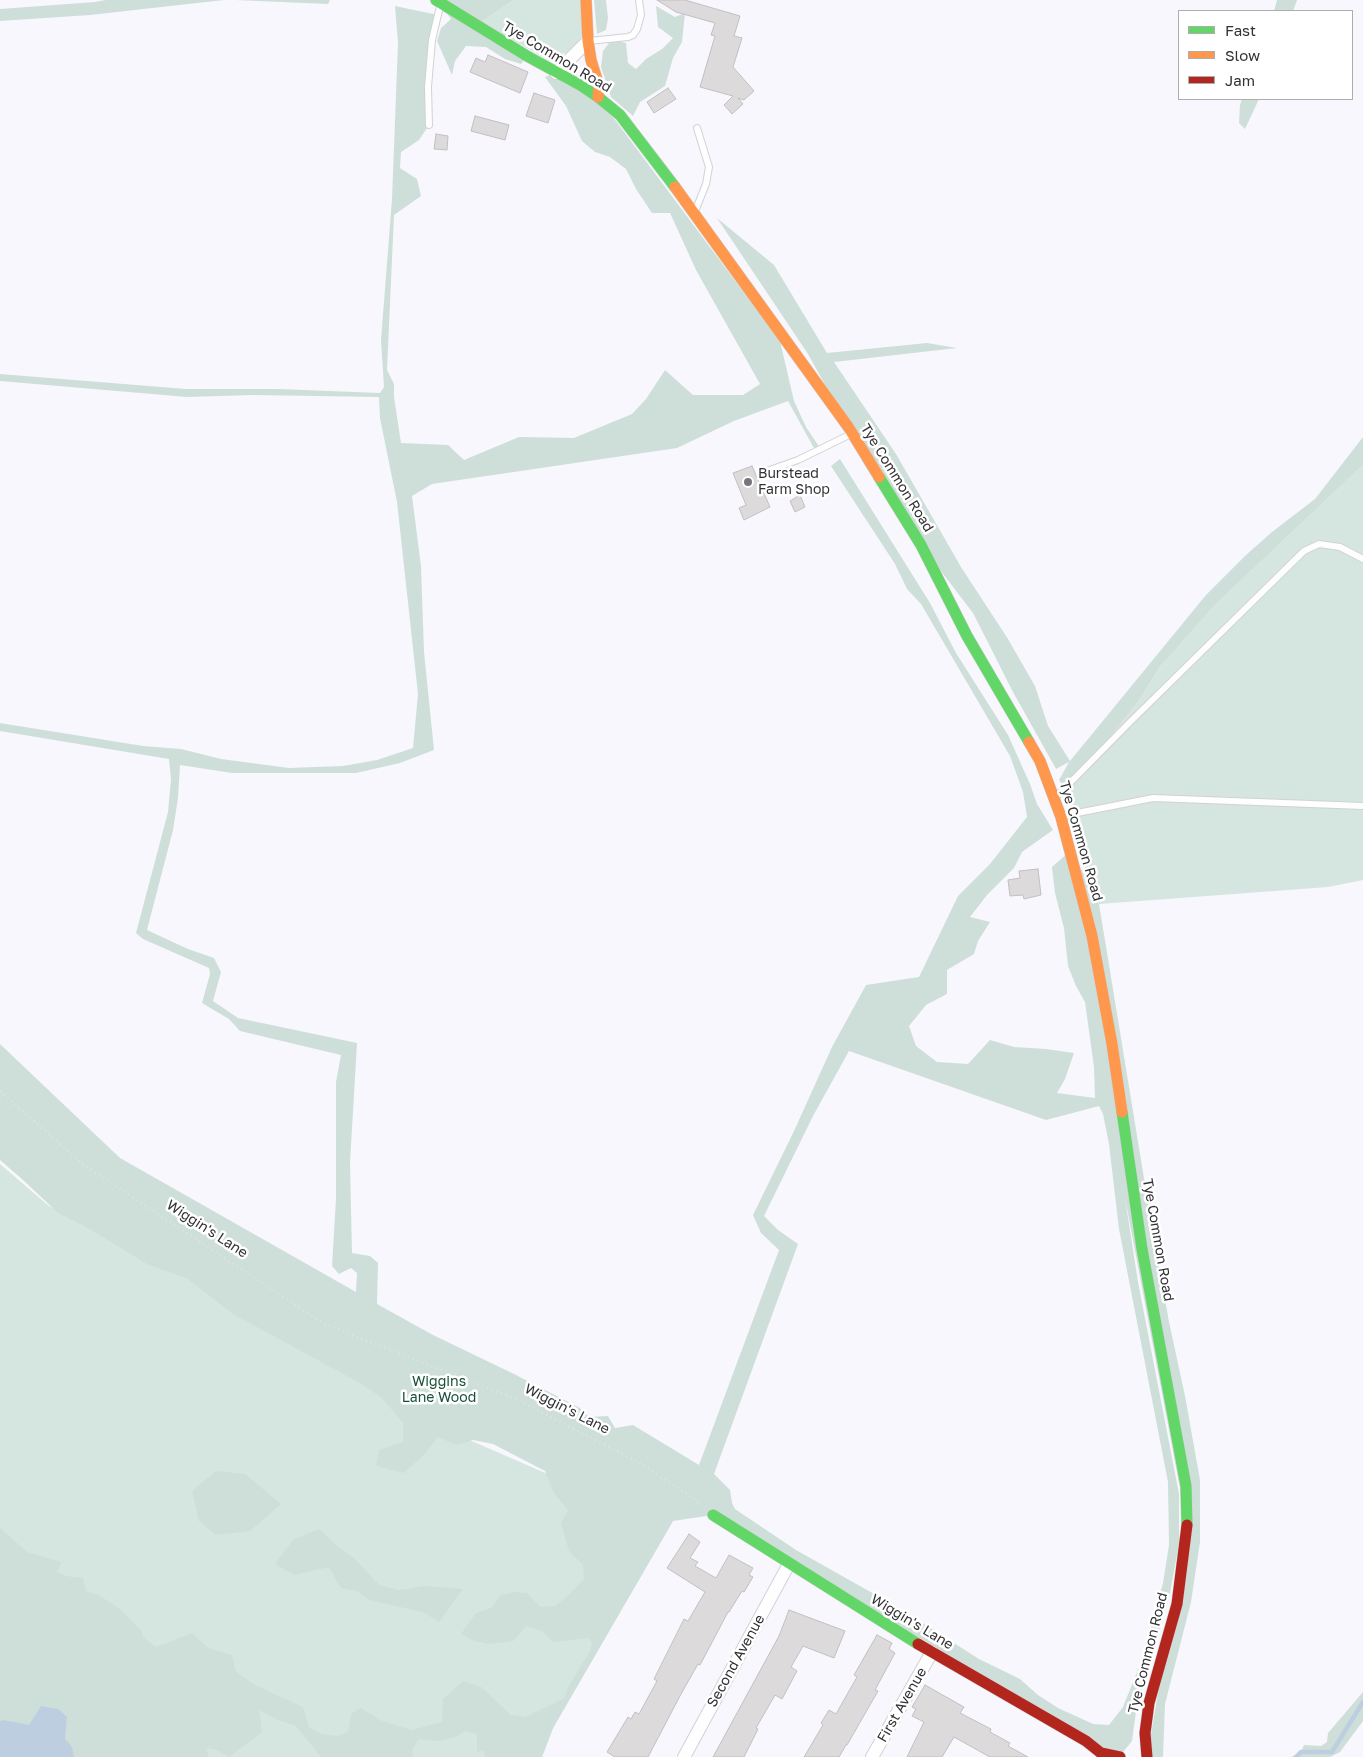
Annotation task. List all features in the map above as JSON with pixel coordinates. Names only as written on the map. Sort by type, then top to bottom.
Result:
[{"type":"street","points":[[586,0],[588,41],[591,60],[599,86],[598,97]]},
{"type":"street","name":"Tye Common Road","points":[[438,1],[598,97],[620,115],[659,164],[852,433],[921,545],[967,636],[1040,761],[1061,817],[1092,936],[1112,1044],[1142,1249],[1186,1486],[1187,1525],[1183,1565],[1177,1604],[1149,1703],[1145,1733],[1147,1757]]},
{"type":"street","points":[[556,73],[588,41]]},
{"type":"street","name":"Wiggin's Lane","points":[[713,1515],[932,1652],[1086,1741],[1101,1753],[1120,1757]]},
{"type":"street","name":"Second Avenue","points":[[684,1757],[789,1564]]},
{"type":"street","name":"First Avenue","points":[[872,1757],[932,1652]]},
{"type":"lane","points":[[588,41],[628,38],[633,34],[637,29],[641,15],[639,0]]},
{"type":"lane","points":[[429,125],[428,87],[438,1]]},
{"type":"lane","points":[[694,212],[706,184],[709,167],[698,128]]},
{"type":"lane","points":[[760,473],[798,460],[852,433]]},
{"type":"lane","points":[[1054,798],[1304,551],[1319,544],[1340,547],[1363,559]]},
{"type":"lane","points":[[1061,817],[1153,798],[1363,806]]},
{"type":"path","name":"Wiggin's Lane","points":[[0,1091],[85,1166],[324,1324],[516,1399],[640,1463],[688,1494],[713,1515]]},
{"type":"shaded area","points":[[514,0],[585,0],[586,28],[575,49],[548,60],[481,22]]},
{"type":"shaded area","points":[[1363,465],[1363,880],[1328,887],[1099,904],[1068,792],[1140,699],[1159,668],[1215,605]]},
{"type":"shaded area","points":[[0,1164],[49,1206],[160,1259],[412,1415],[566,1482],[673,1521],[553,1728],[542,1757],[0,1757]]},
{"type":"green space","points":[[106,0],[224,0],[90,15],[0,21],[0,9]]},
{"type":"green space","points":[[235,0],[330,0],[328,4]]},
{"type":"green space","points":[[436,0],[514,0],[481,22],[527,56],[521,64],[505,59],[486,47],[466,46],[455,61],[452,75],[437,41],[441,28],[451,19]]},
{"type":"green space","points":[[594,0],[606,0],[608,18],[606,30],[597,34]]},
{"type":"green space","points":[[1277,0],[1297,0],[1293,10],[1274,10]]},
{"type":"green space","name":"Wiggins Lane Wood","points":[[395,6],[438,15],[432,40],[429,125],[419,140],[401,152],[400,168],[417,179],[421,196],[394,215],[387,370],[394,384],[394,397],[401,443],[448,445],[464,460],[519,437],[574,438],[632,414],[646,399],[665,370],[693,395],[743,395],[760,384],[696,270],[670,213],[652,213],[636,189],[626,169],[610,157],[595,152],[582,141],[566,106],[545,77],[556,73],[598,97],[780,341],[794,401],[806,427],[820,448],[815,450],[788,401],[734,421],[677,448],[432,484],[412,496],[421,566],[424,652],[434,750],[400,763],[356,773],[232,773],[180,765],[178,798],[173,830],[147,930],[188,949],[214,958],[221,972],[213,1001],[238,1018],[357,1043],[350,1163],[352,1253],[370,1256],[378,1263],[377,1304],[433,1335],[580,1408],[589,1417],[608,1416],[615,1428],[633,1425],[699,1465],[779,1250],[761,1233],[753,1215],[832,1047],[866,985],[919,977],[958,896],[990,864],[1027,817],[1023,792],[1010,756],[921,604],[907,589],[895,564],[831,466],[840,459],[930,603],[956,653],[1008,735],[1037,804],[1053,830],[1022,852],[1014,868],[987,895],[970,917],[990,922],[978,941],[974,954],[947,970],[947,994],[926,1005],[909,1026],[916,1046],[937,1062],[968,1064],[990,1040],[1014,1047],[1074,1053],[1065,1079],[1057,1093],[1095,1098],[1094,1067],[1085,1002],[1068,966],[1064,928],[1055,893],[1052,867],[1070,851],[1076,874],[1088,865],[1099,904],[1152,1227],[1200,1480],[1200,1542],[1191,1602],[1165,1704],[1163,1757],[1147,1757],[1187,1525],[1125,1198],[1138,1282],[1179,1494],[1179,1544],[1169,1598],[1136,1711],[1132,1741],[1119,1757],[713,1515],[673,1521],[553,1728],[542,1757],[485,1757],[484,1750],[477,1752],[477,1734],[466,1731],[441,1741],[419,1739],[412,1750],[413,1757],[321,1757],[296,1726],[278,1720],[259,1710],[262,1732],[229,1757],[217,1750],[206,1748],[209,1757],[74,1757],[72,1747],[65,1739],[67,1717],[29,1725],[4,1720],[0,1721],[0,1528],[27,1552],[61,1562],[57,1572],[66,1576],[83,1578],[86,1591],[100,1596],[121,1610],[140,1629],[144,1638],[156,1647],[192,1633],[208,1648],[232,1655],[236,1672],[255,1685],[303,1707],[309,1727],[321,1734],[338,1736],[348,1732],[351,1714],[361,1708],[382,1721],[412,1730],[442,1722],[443,1699],[463,1681],[481,1687],[511,1715],[525,1717],[565,1698],[568,1687],[590,1651],[592,1643],[589,1638],[554,1642],[542,1631],[526,1626],[513,1641],[490,1644],[474,1641],[461,1634],[476,1613],[491,1608],[501,1595],[514,1592],[527,1593],[540,1607],[555,1606],[584,1579],[583,1565],[569,1551],[561,1523],[568,1510],[554,1493],[545,1471],[493,1444],[473,1440],[456,1445],[438,1437],[422,1457],[403,1473],[376,1466],[379,1450],[403,1442],[403,1423],[381,1397],[360,1383],[233,1314],[188,1279],[147,1264],[88,1228],[58,1213],[0,1160],[0,1044],[120,1158],[356,1292],[357,1273],[351,1268],[339,1274],[332,1266],[336,1199],[336,1082],[341,1055],[240,1031],[229,1019],[202,1003],[210,974],[209,968],[143,939],[136,933],[168,812],[171,779],[169,759],[0,731],[0,723],[143,746],[181,749],[221,759],[289,768],[343,766],[377,760],[413,748],[418,694],[397,502],[380,418],[379,397],[253,395],[187,397],[0,381],[0,374],[186,389],[278,389],[380,393],[384,387],[381,340],[392,199],[398,43]],"holes":[[[849,1051],[1046,1120],[1099,1106],[1103,1114],[1109,1144],[1119,1229],[1168,1482],[1169,1545],[1163,1583],[1145,1652],[1123,1707],[1109,1725],[1093,1724],[1058,1708],[1038,1695],[1020,1679],[979,1659],[899,1608],[796,1550],[735,1509],[730,1490],[714,1474],[798,1244],[778,1230],[764,1216],[813,1116]]]},
{"type":"green space","points":[[656,6],[675,17],[685,13],[682,42],[673,58],[665,86],[640,102],[633,116],[611,97],[601,67],[603,51],[612,39],[626,43],[628,63],[636,69],[646,59],[662,49],[673,38],[658,27]]},
{"type":"green space","points":[[1242,100],[1259,100],[1245,129],[1239,123]]},
{"type":"green space","points":[[717,218],[774,265],[827,353],[927,343],[957,348],[834,362],[896,454],[961,567],[1008,639],[1035,686],[1048,726],[1070,761],[1206,595],[1272,532],[1315,499],[1363,437],[1363,465],[1215,605],[1159,668],[1140,699],[1068,792],[1059,780],[1069,762],[1056,769],[1013,692],[973,613],[921,545],[849,428],[808,354]]},
{"type":"green space","points":[[216,1471],[245,1474],[281,1504],[250,1531],[216,1535],[199,1521],[192,1491]]},
{"type":"green space","points":[[319,1529],[338,1547],[355,1559],[379,1585],[399,1590],[425,1586],[463,1589],[439,1622],[423,1612],[369,1600],[357,1591],[341,1588],[329,1567],[294,1575],[275,1564],[293,1540]]},
{"type":"green space","points":[[1363,1692],[1363,1721],[1340,1752],[1330,1757],[1291,1757],[1301,1752],[1304,1745],[1321,1746],[1327,1742],[1328,1733]]},
{"type":"water","points":[[41,1706],[58,1709],[67,1717],[65,1739],[72,1747],[74,1757],[0,1757],[0,1721],[4,1720],[29,1725]]},
{"type":"building","points":[[657,0],[685,0],[740,16],[734,36],[742,38],[733,67],[754,91],[744,100],[738,98],[743,104],[732,114],[724,105],[733,96],[700,87],[715,36],[711,35],[715,23],[676,12]]},
{"type":"building","points":[[488,55],[528,72],[520,93],[470,72],[476,58],[485,62]]},
{"type":"building","points":[[668,88],[676,99],[654,113],[647,102]]},
{"type":"building","points":[[534,93],[555,100],[548,123],[526,116]]},
{"type":"building","points":[[475,116],[509,125],[505,140],[471,131]]},
{"type":"building","points":[[436,134],[448,136],[447,150],[434,149]]},
{"type":"building","points":[[752,466],[770,507],[744,520],[739,508],[746,505],[733,473]]},
{"type":"building","points":[[800,495],[805,507],[795,512],[790,501]]},
{"type":"building","points":[[1038,869],[1041,895],[1024,899],[1023,895],[1010,896],[1008,880],[1020,878],[1019,871]]},
{"type":"building","points":[[689,1534],[700,1542],[690,1558],[698,1562],[695,1566],[716,1578],[729,1555],[753,1568],[749,1575],[753,1577],[728,1612],[700,1665],[698,1664],[681,1694],[648,1757],[615,1757],[607,1752],[628,1717],[631,1719],[635,1712],[639,1714],[657,1681],[654,1679],[684,1619],[688,1621],[705,1592],[667,1568]]},
{"type":"building","points":[[789,1610],[845,1631],[834,1658],[803,1646],[791,1667],[797,1671],[782,1699],[775,1695],[756,1728],[758,1729],[744,1757],[713,1757],[779,1636]]},
{"type":"building","points":[[877,1635],[892,1643],[889,1649],[895,1653],[875,1690],[878,1691],[847,1745],[839,1757],[804,1757],[823,1725],[821,1723],[829,1710],[836,1714],[857,1677],[854,1675]]},
{"type":"building","points":[[925,1685],[964,1707],[960,1713],[991,1729],[990,1732],[1010,1743],[1008,1746],[1028,1757],[990,1757],[954,1737],[942,1757],[907,1757],[924,1722],[912,1716],[916,1709],[912,1707]]},
{"type":"waterway","points":[[1296,1757],[1301,1752],[1332,1752],[1363,1702]]},
{"type":"traffic: fast","points":[[436,0],[598,97],[620,115],[675,187]]},
{"type":"traffic: fast","points":[[879,477],[921,545],[967,636],[1029,742]]},
{"type":"traffic: fast","points":[[1122,1112],[1142,1249],[1186,1486],[1187,1525]]},
{"type":"traffic: fast","points":[[713,1515],[918,1644]]},
{"type":"traffic: slow","points":[[586,0],[588,41],[591,60],[599,86],[598,97]]},
{"type":"traffic: slow","points":[[675,187],[849,428],[879,477]]},
{"type":"traffic: slow","points":[[1029,742],[1040,761],[1061,817],[1092,936],[1112,1044],[1122,1112]]},
{"type":"traffic: jam","points":[[1147,1757],[1145,1733],[1149,1703],[1177,1604],[1187,1525]]},
{"type":"traffic: jam","points":[[918,1644],[1086,1741],[1101,1753],[1120,1757]]},
{"type":"place","name":"Burstead Farm Shop","points":[[748,482]]}]
